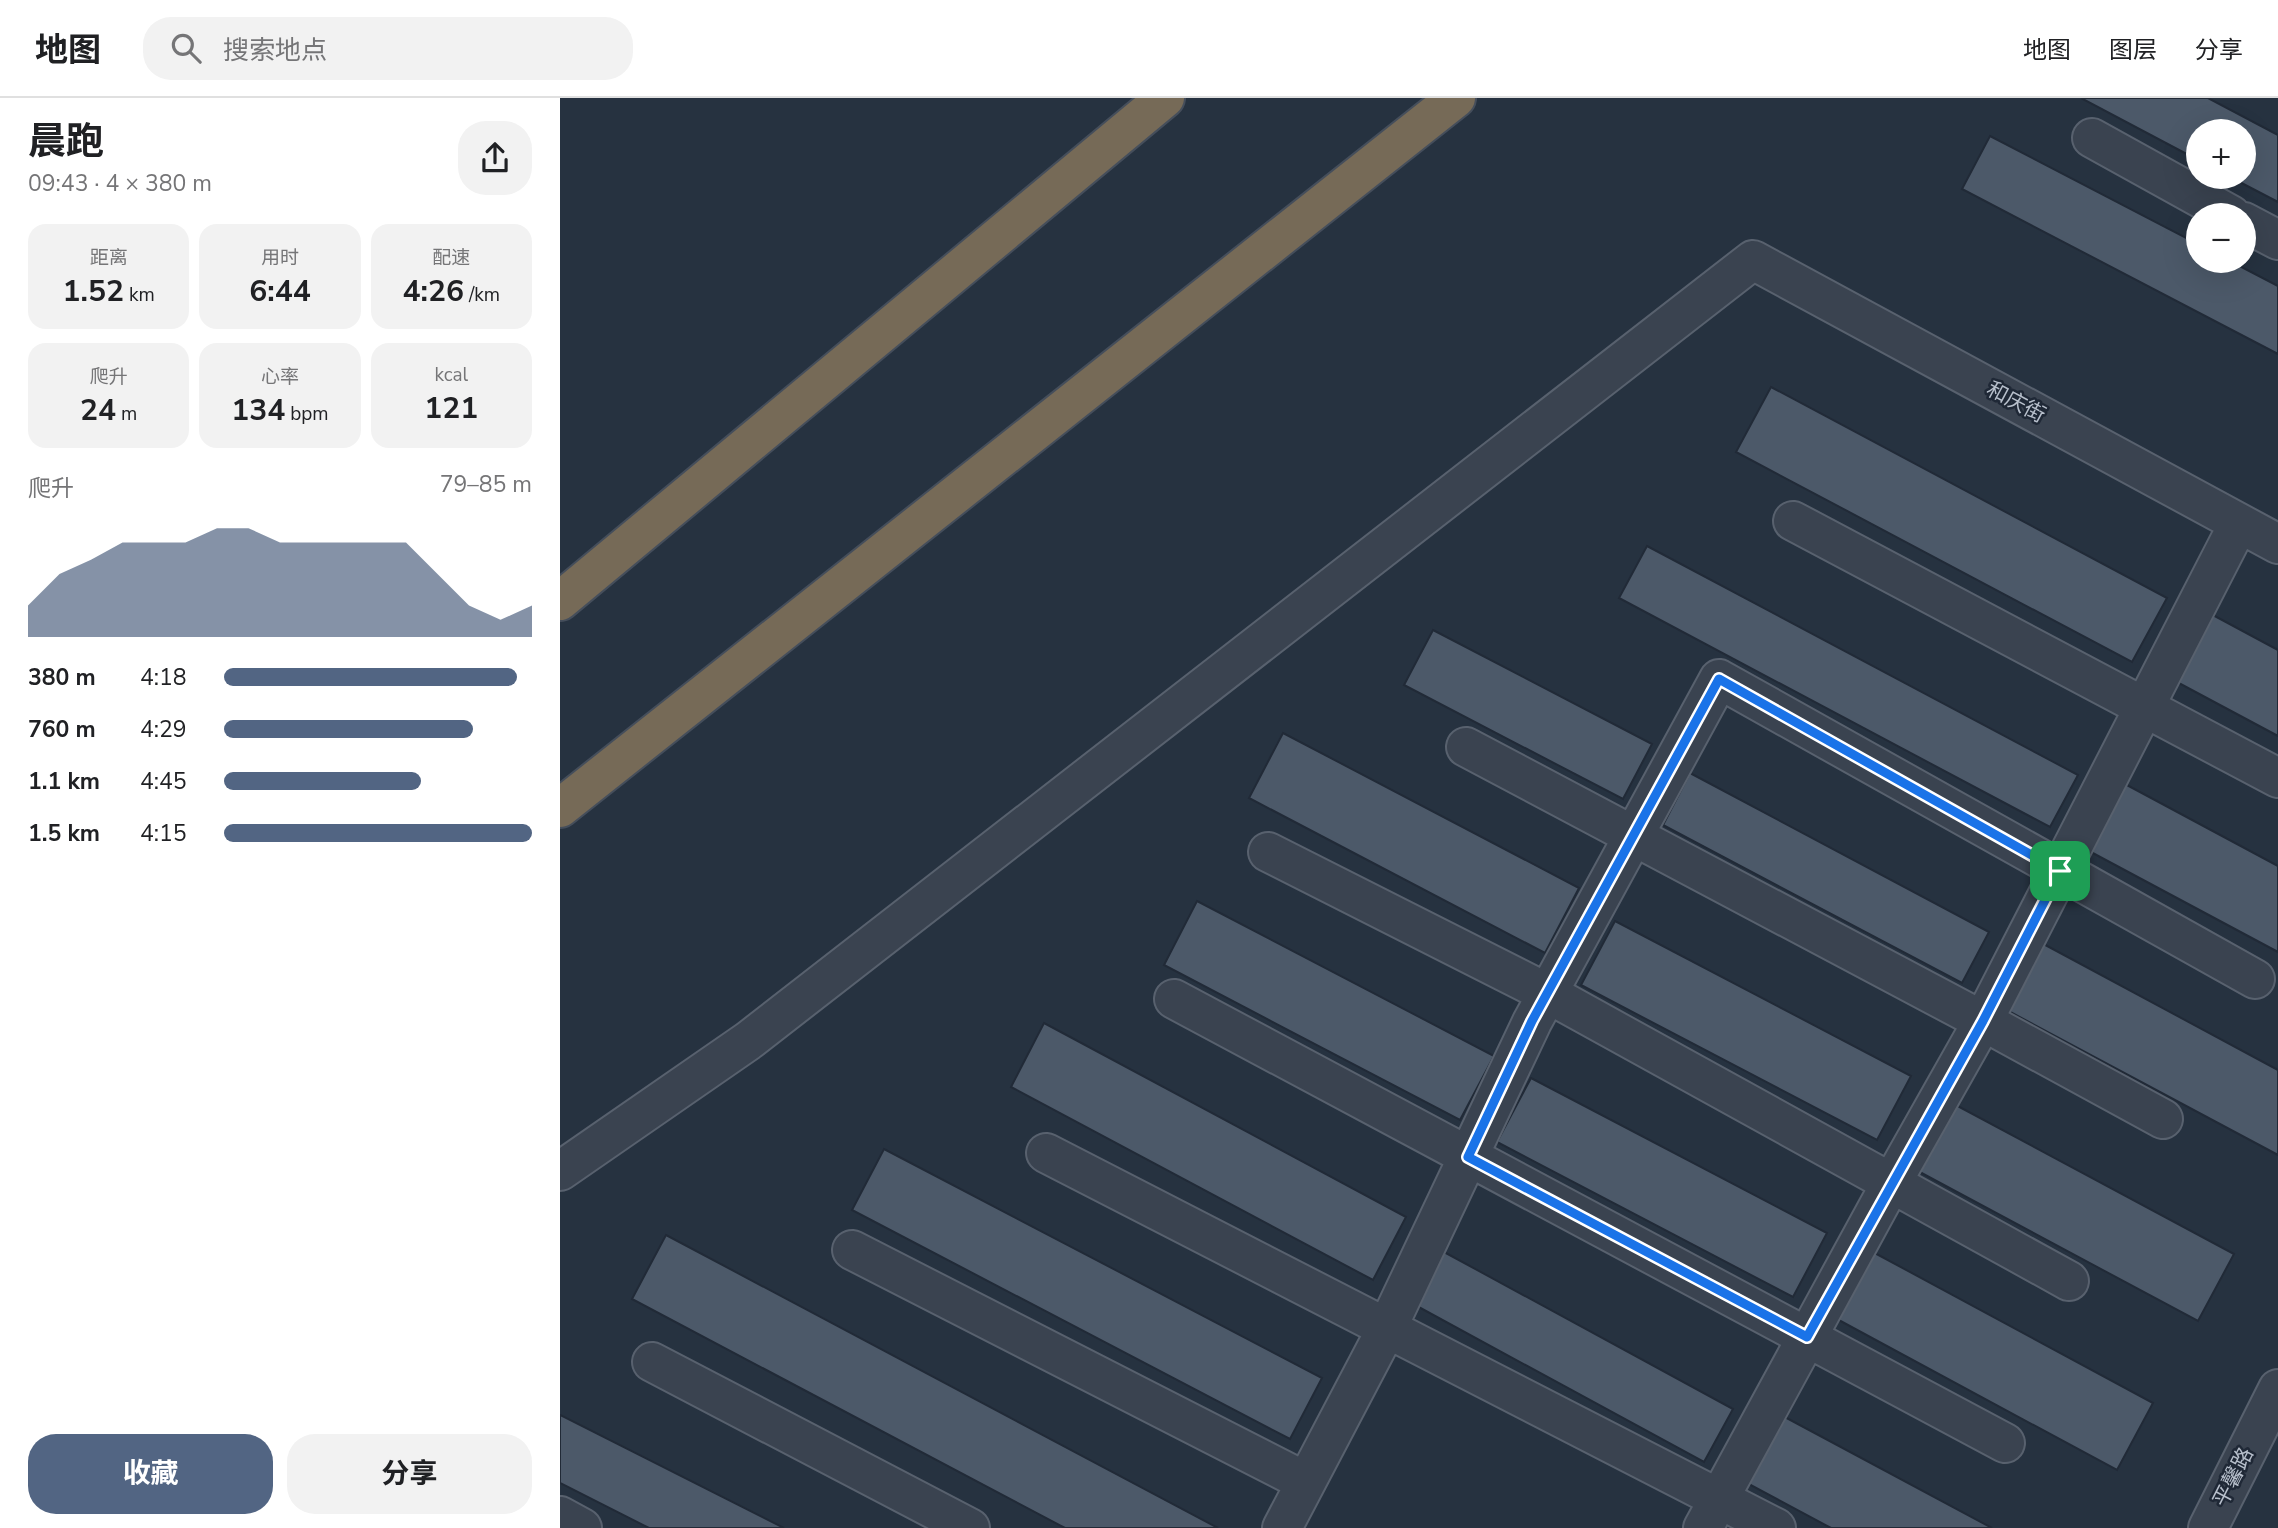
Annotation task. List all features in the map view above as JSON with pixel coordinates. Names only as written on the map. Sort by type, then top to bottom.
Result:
[{"type":"highway","points":[[560,601],[1165,98]]},
{"type":"highway","points":[[560,808],[1456,98]]},
{"type":"street","points":[[2092,138],[2209,203]]},
{"type":"street","points":[[2256,228],[2278,240]]},
{"type":"street","name":"和庆街","points":[[560,1171],[748,1041],[1754,260],[2278,544]]},
{"type":"street","points":[[1793,521],[2278,778]]},
{"type":"street","points":[[1711,1513],[1983,1021],[2239,523]]},
{"type":"street","points":[[1282,1528],[1387,1328],[1547,993],[1719,679],[2255,979]]},
{"type":"street","points":[[1466,747],[2164,1119]]},
{"type":"street","points":[[1268,852],[1547,993],[2069,1281]]},
{"type":"street","points":[[1174,999],[2005,1443]]},
{"type":"street","points":[[1046,1153],[1387,1328],[1711,1513],[1776,1528]]},
{"type":"street","points":[[852,1250],[1306,1482]]},
{"type":"street","points":[[652,1362],[970,1528]]},
{"type":"street","name":"平馨路","points":[[2208,1528],[2278,1389]]},
{"type":"street","points":[[560,1517],[582,1528]]},
{"type":"building","points":[[2081,98],[2208,98],[2248,119],[2186,119],[2186,154]]},
{"type":"building","points":[[2256,123],[2278,135],[2278,202],[2253,189],[2256,189]]},
{"type":"building","points":[[1990,136],[2186,238],[2186,273],[2253,273],[2278,286],[2278,354],[1962,189]]},
{"type":"building","points":[[1771,387],[2167,598],[2132,662],[1736,452]]},
{"type":"building","points":[[1647,546],[2078,775],[2050,827],[1619,598]]},
{"type":"building","points":[[2211,614],[2278,650],[2278,736],[2175,681]]},
{"type":"building","points":[[1433,630],[1652,744],[1623,799],[1404,685]]},
{"type":"building","points":[[1283,733],[1579,888],[1545,953],[1249,798]]},
{"type":"building","points":[[1690,773],[1989,932],[1962,983],[1663,825]]},
{"type":"building","points":[[2125,784],[2278,866],[2278,952],[2089,851]]},
{"type":"building","points":[[1197,901],[1494,1056],[1460,1120],[1164,965]]},
{"type":"building","points":[[1615,921],[1911,1076],[1877,1140],[1581,985]]},
{"type":"building","points":[[2036,940],[2278,1070],[2278,1155],[2001,1007]]},
{"type":"building","points":[[1044,1023],[1406,1217],[1373,1280],[1011,1087]]},
{"type":"building","points":[[1531,1078],[1827,1233],[1793,1297],[1497,1142]]},
{"type":"building","points":[[1952,1103],[2234,1254],[2198,1321],[1916,1170]]},
{"type":"building","points":[[884,1149],[1322,1378],[1290,1439],[852,1210]]},
{"type":"building","points":[[666,1235],[1218,1528],[1065,1528],[632,1299]]},
{"type":"building","points":[[1871,1251],[2153,1403],[2117,1470],[1835,1318]]},
{"type":"building","points":[[1444,1252],[1733,1409],[1704,1462],[1415,1305]]},
{"type":"building","points":[[560,1415],[784,1528],[649,1528],[560,1483]]},
{"type":"building","points":[[1781,1415],[1992,1528],[1831,1528],[1745,1482]]},
{"type":"route","points":[[1719,679],[2060,871],[1983,1021],[1807,1337],[1468,1157],[1532,1021],[1719,679]]}]
